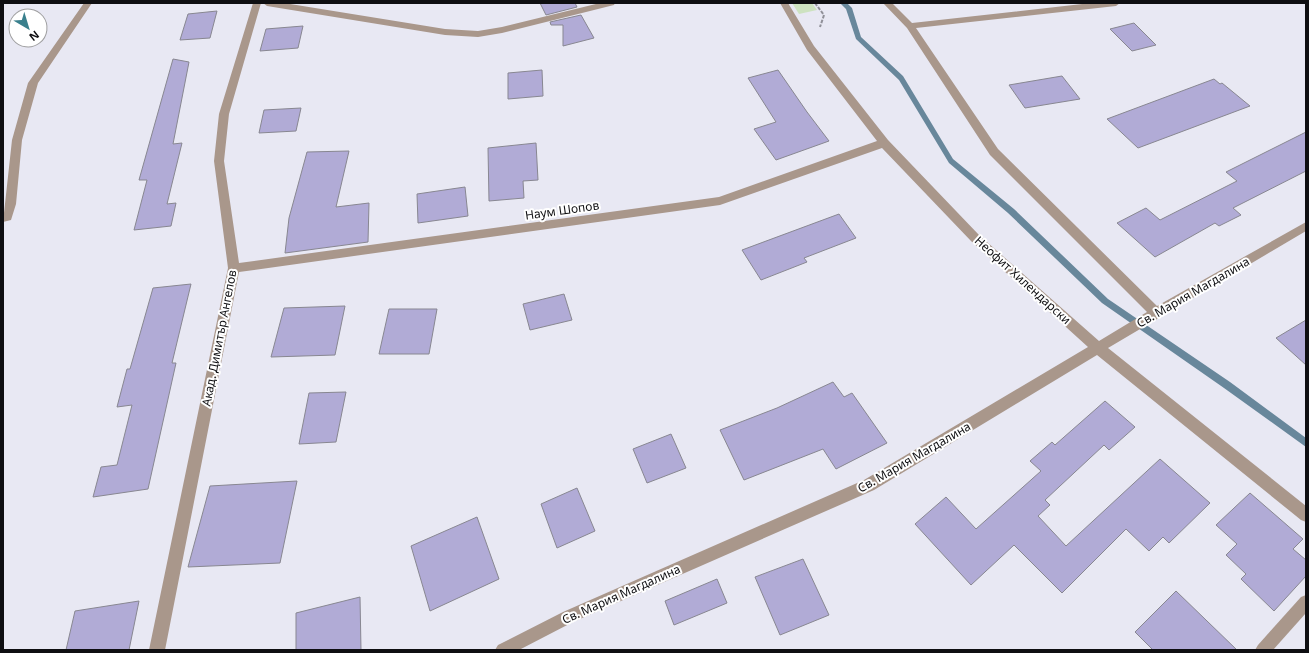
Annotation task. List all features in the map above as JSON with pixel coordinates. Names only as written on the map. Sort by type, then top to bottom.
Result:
[{"type":"street","points":[[5,217],[11,204],[17,140],[32,83],[88,3]]},
{"type":"street","name":"Акад. Димитър Ангелов","points":[[157,650],[234,268],[219,162],[224,114],[257,3]]},
{"type":"street","points":[[267,3],[445,32],[478,34],[502,30],[611,3]]},
{"type":"street","name":"Неофит Хилендарски","points":[[784,3],[810,48],[884,143],[975,238],[1098,348],[1306,515]]},
{"type":"street","points":[[887,3],[910,26],[994,152],[1156,313]]},
{"type":"street","points":[[910,26],[1116,3]]},
{"type":"street","name":"Наум Шопов","points":[[234,268],[720,201],[884,143]]},
{"type":"street","name":"Св. Мария Магдалина","points":[[503,650],[568,617],[869,485],[1156,313],[1306,226]]},
{"type":"street","points":[[1263,650],[1306,602]]},
{"type":"green space","points":[[792,3],[812,3],[817,10],[799,14]]},
{"type":"building","points":[[540,3],[575,3],[577,7],[546,15]]},
{"type":"building","points":[[217,11],[210,38],[180,40],[188,14]]},
{"type":"building","points":[[581,15],[594,38],[563,46],[563,25],[551,25],[550,22]]},
{"type":"building","points":[[1134,23],[1156,45],[1132,51],[1110,29]]},
{"type":"building","points":[[303,26],[298,48],[260,51],[266,29]]},
{"type":"building","points":[[173,59],[189,62],[173,144],[182,143],[167,204],[176,203],[171,226],[134,230],[147,180],[139,180]]},
{"type":"building","points":[[542,70],[543,96],[508,99],[508,73]]},
{"type":"building","points":[[778,70],[829,141],[776,160],[754,129],[776,122],[748,78]]},
{"type":"building","points":[[1062,76],[1080,99],[1025,108],[1009,85]]},
{"type":"building","points":[[1214,79],[1220,84],[1222,83],[1250,106],[1138,148],[1107,119]]},
{"type":"building","points":[[301,108],[296,131],[259,133],[264,110]]},
{"type":"building","points":[[1306,132],[1306,171],[1233,208],[1241,215],[1219,226],[1215,223],[1155,257],[1117,223],[1146,208],[1160,220],[1237,181],[1226,172]]},
{"type":"building","points":[[536,143],[538,180],[523,181],[524,198],[489,201],[488,148]]},
{"type":"building","points":[[349,151],[336,207],[369,203],[368,242],[285,253],[289,218],[307,152]]},
{"type":"building","points":[[465,187],[468,216],[418,223],[417,194]]},
{"type":"building","points":[[839,214],[856,238],[804,258],[807,262],[761,280],[742,250]]},
{"type":"building","points":[[191,284],[172,363],[176,363],[148,489],[93,497],[101,467],[117,465],[132,405],[117,407],[127,369],[130,369],[153,288]]},
{"type":"building","points":[[564,294],[572,320],[530,330],[523,304]]},
{"type":"building","points":[[345,306],[335,355],[271,357],[284,308]]},
{"type":"building","points":[[389,309],[437,309],[429,354],[379,354]]},
{"type":"building","points":[[1306,320],[1306,365],[1276,338]]},
{"type":"building","points":[[833,382],[844,397],[852,393],[887,443],[836,469],[823,449],[744,480],[720,430],[777,408]]},
{"type":"building","points":[[346,392],[336,442],[299,444],[309,393]]},
{"type":"building","points":[[1105,401],[1135,427],[1109,450],[1104,445],[1045,500],[1050,505],[1038,516],[1066,546],[1160,459],[1210,503],[1169,543],[1163,537],[1149,551],[1126,529],[1062,593],[1014,545],[971,585],[915,524],[946,497],[976,529],[1041,471],[1030,461],[1052,442],[1055,445]]},
{"type":"building","points":[[671,434],[686,468],[647,483],[633,449]]},
{"type":"building","points":[[297,481],[280,563],[188,567],[210,486]]},
{"type":"building","points":[[577,488],[595,531],[557,548],[541,504]]},
{"type":"building","points":[[1250,493],[1303,539],[1293,549],[1306,560],[1306,576],[1274,611],[1241,579],[1246,574],[1226,555],[1237,544],[1216,525]]},
{"type":"building","points":[[477,517],[499,579],[430,611],[411,546]]},
{"type":"building","points":[[803,559],[829,615],[780,635],[755,577]]},
{"type":"building","points":[[717,579],[727,603],[674,625],[665,601]]},
{"type":"building","points":[[1176,591],[1237,650],[1153,650],[1135,632]]},
{"type":"building","points":[[360,597],[361,650],[296,650],[296,613]]},
{"type":"building","points":[[139,601],[129,650],[66,650],[75,611]]},
{"type":"waterway","points":[[843,3],[849,8],[858,38],[901,78],[951,161],[1011,211],[1105,301],[1227,385],[1306,443]]}]
